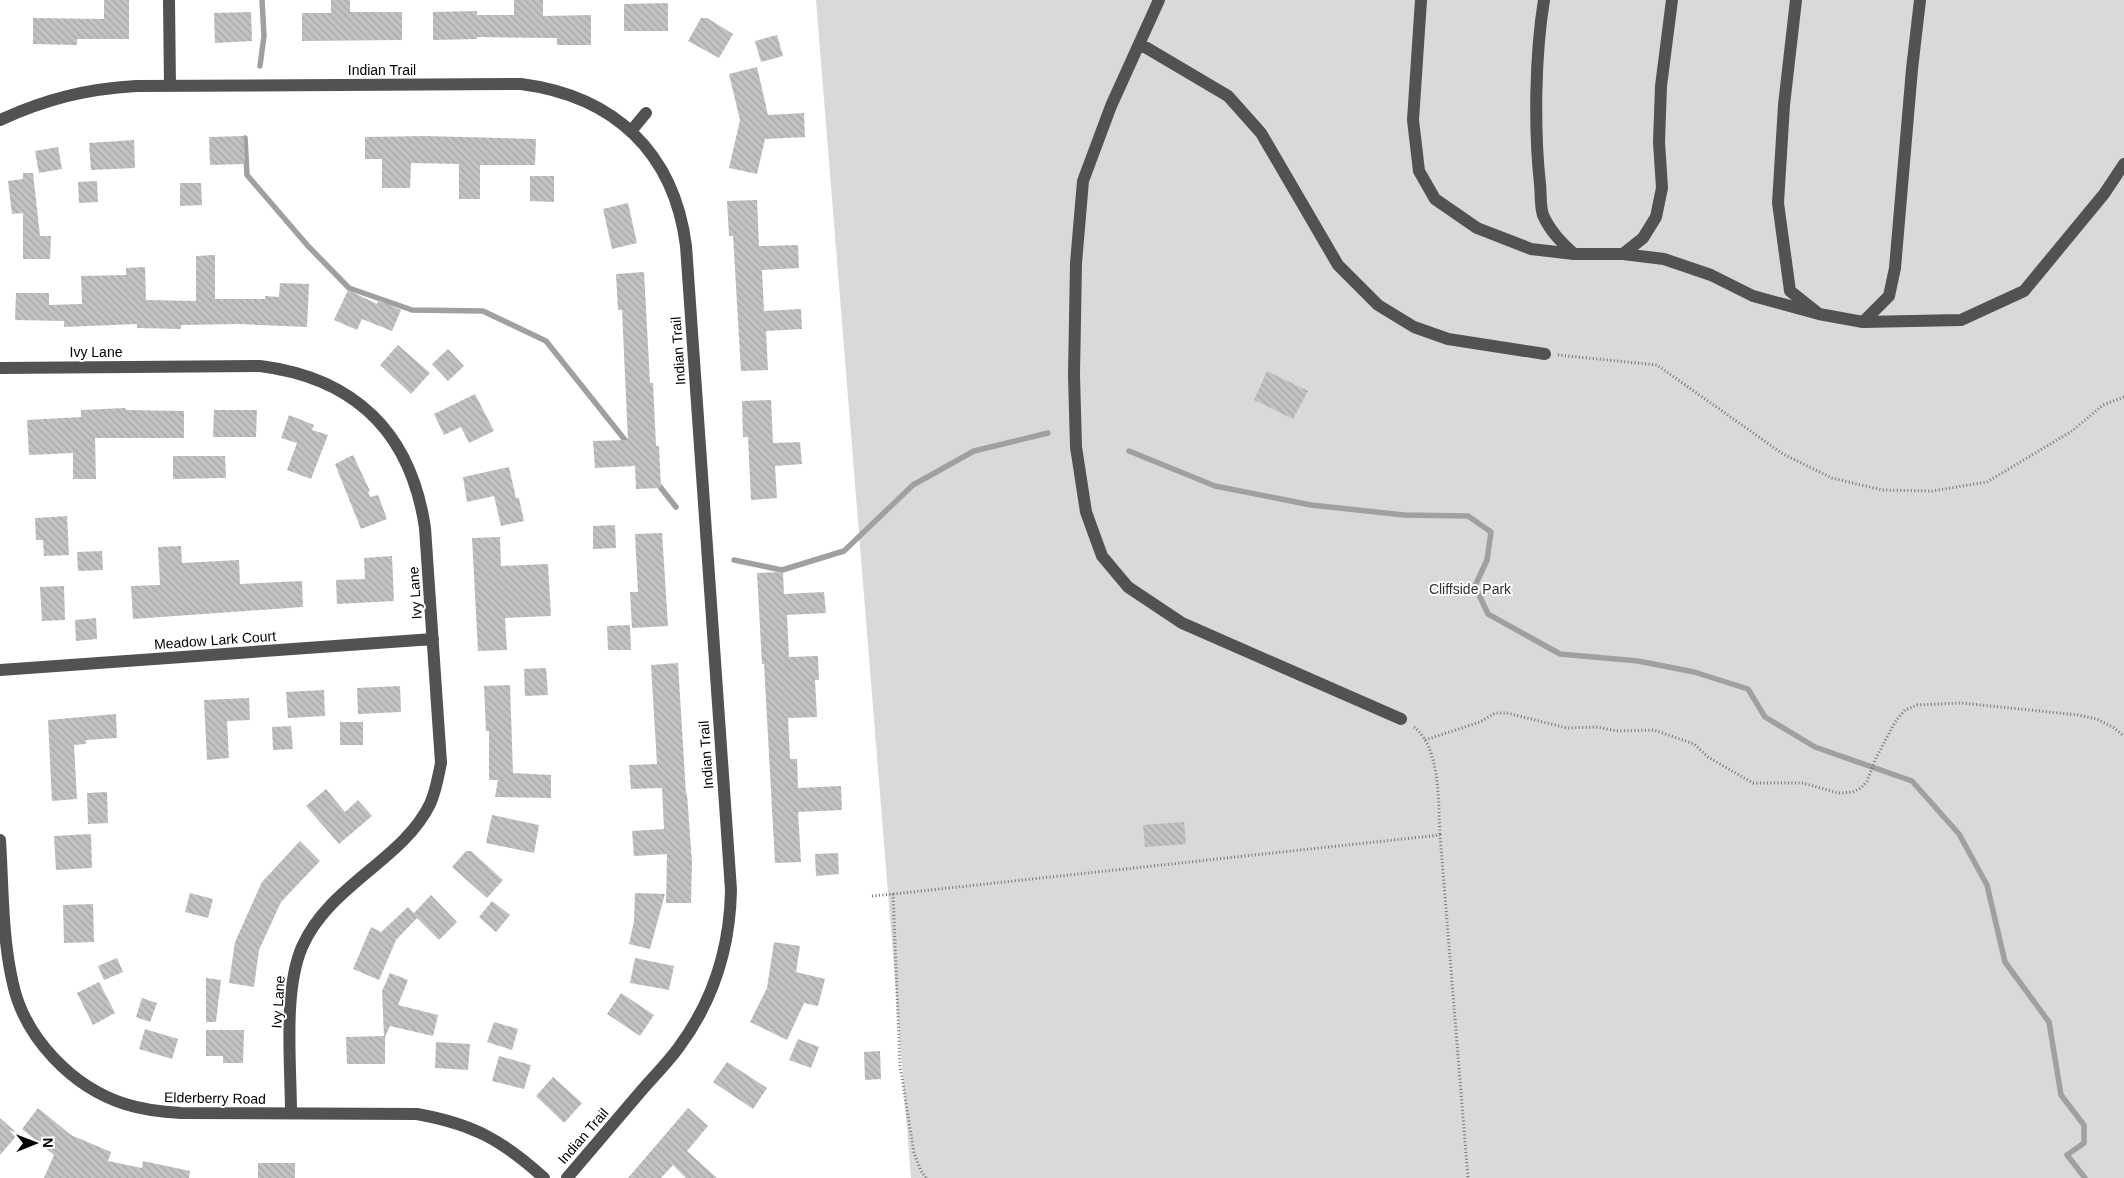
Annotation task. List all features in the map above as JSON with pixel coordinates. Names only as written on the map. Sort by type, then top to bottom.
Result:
[{"type":"street","points":[[169,0],[170,86]]},
{"type":"street","points":[[1158,0],[1111,106],[1083,181],[1077,254],[1074,375],[1076,447],[1086,512],[1102,556],[1128,587],[1182,623],[1401,719]]},
{"type":"street","points":[[1421,0],[1413,120],[1419,171],[1435,199],[1477,228],[1531,249],[1574,254],[1623,254],[1664,258],[1711,275],[1753,296],[1819,314],[1863,322],[1961,320],[2024,291],[2104,194],[2124,164]]},
{"type":"street","points":[[1544,0],[1541,16],[1537,91],[1537,159],[1543,214],[1554,235],[1574,254]]},
{"type":"street","points":[[1623,254],[1643,238],[1656,217],[1662,188],[1660,142],[1661,86],[1672,0]]},
{"type":"street","points":[[1796,0],[1784,105],[1778,202],[1790,291],[1819,314]]},
{"type":"street","points":[[1863,322],[1889,296],[1895,268],[1912,69],[1920,0]]},
{"type":"street","points":[[1140,44],[1228,96],[1261,133],[1338,265],[1378,305],[1414,327],[1448,339],[1545,354]]},
{"type":"street","name":"Indian Trail","points":[[0,120],[29,106],[68,94],[105,88],[520,84],[546,87],[574,95],[600,108],[631,131],[650,152],[664,173],[676,200],[684,228],[730,906],[724,952],[713,986],[698,1017],[678,1048],[567,1178]]},
{"type":"street","points":[[631,131],[646,113]]},
{"type":"street","name":"Ivy Lane","points":[[0,368],[260,366],[285,369],[314,377],[340,390],[364,407],[382,425],[399,449],[412,475],[421,503],[425,528],[441,763],[437,785],[430,804],[419,823],[404,839],[330,905],[314,925],[302,948],[294,972],[291,996],[291,1113]]},
{"type":"street","name":"Meadow Lark Court","points":[[0,670],[433,639]]},
{"type":"street","name":"Elderberry Road","points":[[0,840],[8,961],[13,986],[22,1010],[36,1036],[48,1051],[70,1074],[97,1092],[124,1104],[156,1112],[417,1114],[446,1119],[472,1128],[499,1142],[544,1178]]},
{"type":"path","points":[[1545,354],[1657,365],[1783,454],[1832,478],[1882,490],[1932,491],[1987,482],[2072,431],[2103,405],[2124,398]]},
{"type":"path","points":[[1425,740],[1480,722],[1496,713],[1507,713],[1567,728],[1596,727],[1618,731],[1654,730],[1694,744],[1708,757],[1753,783],[1803,783],[1838,792],[1853,792],[1861,788],[1867,781],[1876,758],[1896,722],[1906,710],[1917,705],[1960,703],[2078,715],[2097,719],[2124,736]]},
{"type":"path","points":[[1401,719],[1416,728],[1425,740],[1434,764],[1468,1178]]},
{"type":"path","points":[[872,896],[1440,835]]},
{"type":"path","points":[[893,894],[900,1066],[914,1153],[920,1170],[926,1178]]},
{"type":"green space","name":"Cliffside Park","points":[[816,0],[2124,0],[2124,1178],[911,1178]]},
{"type":"building","points":[[104,0],[129,0],[129,39],[77,39],[77,45],[33,44],[33,18],[104,19]]},
{"type":"building","points":[[331,0],[350,0],[350,12],[402,12],[402,40],[302,41],[302,13],[331,13]]},
{"type":"building","points":[[514,0],[543,0],[543,16],[591,15],[591,45],[557,45],[557,38],[477,37],[477,39],[433,40],[433,12],[477,11],[477,15],[514,15]]},
{"type":"building","points":[[668,3],[668,31],[624,31],[624,4]]},
{"type":"building","points":[[251,12],[252,41],[215,43],[214,13]]},
{"type":"building","points":[[701,18],[707,18],[733,34],[719,58],[688,41]]},
{"type":"building","points":[[777,35],[783,56],[761,62],[755,41]]},
{"type":"building","points":[[757,67],[768,115],[804,113],[805,137],[765,139],[757,174],[729,168],[740,120],[729,74]]},
{"type":"building","points":[[244,136],[245,164],[210,165],[209,137]]},
{"type":"building","points":[[425,136],[536,139],[535,165],[480,165],[480,199],[459,199],[459,164],[411,163],[410,188],[382,188],[382,159],[365,159],[365,137]]},
{"type":"building","points":[[134,140],[135,168],[91,170],[89,143]]},
{"type":"building","points":[[58,147],[62,169],[39,173],[35,151]]},
{"type":"building","points":[[23,173],[33,173],[40,236],[51,236],[50,259],[23,259],[23,213],[12,214],[8,181],[23,179]]},
{"type":"building","points":[[530,176],[554,176],[554,202],[530,201]]},
{"type":"building","points":[[97,181],[98,202],[79,203],[78,182]]},
{"type":"building","points":[[180,183],[201,183],[202,205],[180,206]]},
{"type":"building","points":[[757,200],[759,246],[798,245],[799,268],[762,270],[764,311],[801,309],[802,329],[766,331],[768,370],[741,371],[733,236],[729,236],[727,201]]},
{"type":"building","points":[[628,203],[637,243],[612,249],[603,209]]},
{"type":"building","points":[[215,255],[215,299],[265,299],[265,296],[279,297],[280,283],[309,284],[307,327],[240,324],[181,325],[181,329],[137,328],[137,324],[64,327],[64,321],[15,320],[16,293],[49,293],[49,305],[82,304],[81,276],[126,275],[126,268],[145,267],[146,300],[196,301],[196,256]]},
{"type":"building","points":[[644,272],[650,383],[653,383],[656,446],[659,446],[661,488],[636,489],[635,466],[595,468],[593,441],[628,440],[622,310],[618,310],[616,274]]},
{"type":"building","points":[[348,290],[377,304],[379,300],[401,310],[392,331],[362,319],[357,330],[334,320]]},
{"type":"building","points":[[398,345],[430,373],[411,394],[380,365]]},
{"type":"building","points":[[448,349],[464,366],[448,381],[432,364]]},
{"type":"building","points":[[1267,371],[1308,391],[1293,419],[1254,400]]},
{"type":"building","points":[[475,394],[494,431],[469,443],[461,427],[444,435],[434,414]]},
{"type":"building","points":[[771,400],[773,443],[800,442],[802,464],[775,466],[777,498],[751,500],[748,437],[743,437],[742,401]]},
{"type":"building","points":[[125,408],[126,410],[184,411],[184,438],[95,438],[96,479],[73,479],[73,453],[29,455],[27,420],[81,417],[81,410]]},
{"type":"building","points":[[214,410],[257,410],[256,437],[213,437]]},
{"type":"building","points":[[289,415],[314,425],[312,430],[328,435],[311,479],[287,470],[297,443],[281,438]]},
{"type":"building","points":[[353,455],[370,491],[368,492],[370,497],[378,495],[387,519],[361,529],[335,464]]},
{"type":"building","points":[[173,456],[225,456],[226,478],[173,479]]},
{"type":"building","points":[[509,467],[516,498],[519,498],[524,521],[501,526],[494,496],[467,502],[463,477]]},
{"type":"building","points":[[67,516],[69,555],[44,556],[43,540],[36,540],[35,518]]},
{"type":"building","points":[[615,525],[616,548],[593,549],[593,526]]},
{"type":"building","points":[[662,533],[668,626],[632,628],[630,592],[638,592],[635,534]]},
{"type":"building","points":[[500,537],[501,566],[548,564],[551,616],[505,618],[507,650],[478,651],[472,538]]},
{"type":"building","points":[[181,546],[182,563],[239,560],[240,584],[302,581],[303,607],[133,619],[131,586],[160,585],[158,547]]},
{"type":"building","points":[[102,551],[103,570],[78,571],[77,552]]},
{"type":"building","points":[[392,556],[394,601],[337,604],[336,580],[365,579],[364,558]]},
{"type":"building","points":[[783,572],[784,594],[824,592],[826,613],[787,615],[789,657],[818,656],[819,680],[815,680],[817,717],[788,718],[790,759],[797,759],[798,788],[841,786],[842,810],[798,812],[801,862],[775,863],[757,573]]},
{"type":"building","points":[[64,586],[65,620],[42,621],[40,587]]},
{"type":"building","points":[[96,618],[97,639],[76,641],[75,620]]},
{"type":"building","points":[[630,625],[631,650],[608,650],[607,626]]},
{"type":"building","points":[[678,663],[692,862],[691,903],[666,903],[667,854],[634,856],[632,831],[664,829],[662,788],[631,789],[629,765],[657,764],[651,665]]},
{"type":"building","points":[[546,668],[548,695],[525,696],[524,669]]},
{"type":"building","points":[[510,685],[513,773],[551,775],[551,798],[495,797],[498,780],[489,780],[489,731],[486,731],[484,686]]},
{"type":"building","points":[[400,686],[401,712],[358,714],[357,688]]},
{"type":"building","points":[[324,690],[325,716],[288,718],[286,692]]},
{"type":"building","points":[[249,698],[250,720],[227,721],[229,758],[207,760],[204,700]]},
{"type":"building","points":[[116,714],[117,738],[86,740],[86,744],[74,745],[77,799],[52,801],[48,720]]},
{"type":"building","points":[[340,722],[363,722],[363,745],[340,745]]},
{"type":"building","points":[[291,726],[293,749],[273,750],[272,727]]},
{"type":"building","points":[[326,789],[345,812],[358,800],[372,816],[339,844],[306,806]]},
{"type":"building","points":[[107,792],[108,823],[88,824],[87,793]]},
{"type":"building","points":[[492,815],[539,825],[534,853],[486,843]]},
{"type":"building","points":[[1184,822],[1186,844],[1145,847],[1143,825]]},
{"type":"building","points":[[91,834],[92,868],[56,870],[54,836]]},
{"type":"building","points":[[300,841],[320,861],[281,902],[259,950],[254,987],[229,983],[235,942],[262,882]]},
{"type":"building","points":[[466,851],[471,851],[503,880],[487,898],[452,867]]},
{"type":"building","points":[[838,853],[839,874],[816,876],[815,854]]},
{"type":"building","points":[[190,893],[213,899],[208,918],[185,912]]},
{"type":"building","points":[[635,893],[665,894],[650,949],[629,944],[634,921]]},
{"type":"building","points":[[431,895],[457,922],[439,940],[417,918],[396,940],[379,980],[353,969],[371,927],[381,932],[408,907],[414,913]]},
{"type":"building","points":[[492,901],[510,915],[496,932],[479,917]]},
{"type":"building","points":[[93,904],[94,942],[64,943],[63,905]]},
{"type":"building","points":[[774,942],[800,946],[796,972],[825,979],[818,1006],[804,1003],[787,1040],[750,1022],[767,988]]},
{"type":"building","points":[[117,958],[123,972],[104,980],[98,966]]},
{"type":"building","points":[[635,958],[674,966],[669,990],[630,983]]},
{"type":"building","points":[[390,973],[408,980],[398,1005],[438,1015],[433,1036],[390,1026],[385,1037],[385,1064],[347,1064],[346,1037],[384,1036],[382,991]]},
{"type":"building","points":[[206,978],[221,980],[216,1022],[206,1022]]},
{"type":"building","points":[[99,982],[115,1013],[93,1025],[77,993]]},
{"type":"building","points":[[621,993],[654,1015],[640,1036],[607,1014]]},
{"type":"building","points":[[142,998],[157,1003],[150,1022],[136,1017]]},
{"type":"building","points":[[494,1022],[518,1029],[512,1050],[487,1042]]},
{"type":"building","points":[[145,1029],[178,1039],[172,1059],[139,1049]]},
{"type":"building","points":[[206,1030],[244,1030],[243,1063],[223,1063],[223,1056],[206,1056]]},
{"type":"building","points":[[798,1039],[819,1047],[811,1068],[789,1060]]},
{"type":"building","points":[[436,1042],[470,1044],[468,1070],[435,1068]]},
{"type":"building","points":[[880,1051],[881,1079],[865,1080],[864,1052]]},
{"type":"building","points":[[499,1056],[531,1065],[524,1089],[492,1081]]},
{"type":"building","points":[[727,1062],[767,1088],[753,1109],[713,1082]]},
{"type":"building","points":[[553,1077],[582,1103],[564,1123],[536,1096]]},
{"type":"building","points":[[38,1108],[71,1135],[111,1152],[108,1161],[142,1168],[143,1161],[190,1171],[189,1178],[44,1178],[54,1155],[22,1129]]},
{"type":"building","points":[[688,1108],[708,1126],[687,1151],[717,1178],[686,1178],[673,1165],[661,1178],[628,1178]]},
{"type":"building","points":[[0,1118],[18,1134],[0,1155]]},
{"type":"building","points":[[258,1163],[295,1163],[295,1178],[258,1178]]},
{"type":"waterway","points":[[260,66],[264,36],[262,0]]},
{"type":"waterway","points":[[245,138],[247,175],[308,246],[349,288],[412,310],[483,311],[546,341],[629,445]]},
{"type":"waterway","points":[[734,560],[782,570],[844,551],[913,485],[974,451],[1048,433]]},
{"type":"waterway","points":[[1129,451],[1215,486],[1311,505],[1404,515],[1468,516],[1491,532],[1487,560],[1475,586],[1488,614],[1560,654],[1638,661],[1694,672],[1748,689],[1765,717],[1815,747],[1912,781],[1959,834],[1987,885],[2005,962],[2049,1022],[2061,1095],[2084,1125],[2084,1143],[2067,1155],[2085,1178]]},
{"type":"waterway","points":[[657,483],[676,507]]}]
